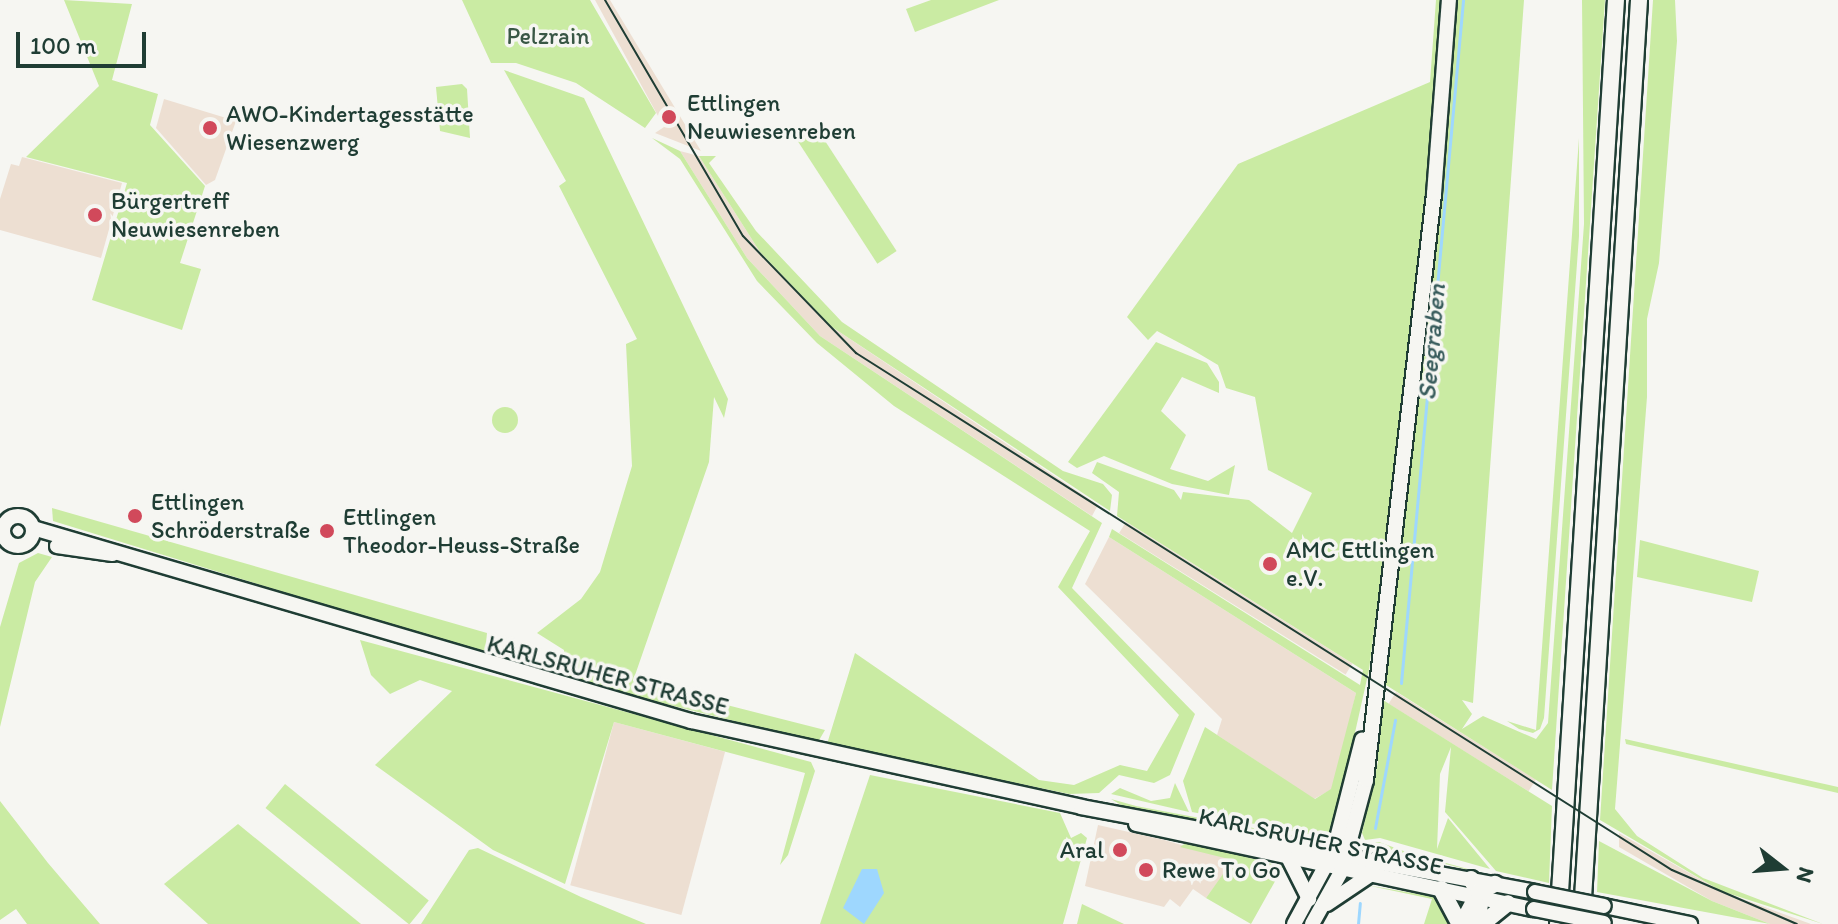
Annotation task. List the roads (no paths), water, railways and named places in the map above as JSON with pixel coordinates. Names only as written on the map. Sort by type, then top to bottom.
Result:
[{"type":"highway","points":[[1558,924],[1616,0]]},
{"type":"highway","points":[[1581,924],[1639,0]]},
{"type":"highway","points":[[1461,924],[1477,891],[1495,884]]},
{"type":"highway","points":[[1441,889],[1461,924]]},
{"type":"highway","points":[[1477,891],[1480,924]]},
{"type":"highway","points":[[1480,924],[1508,903]]},
{"type":"main road","points":[[1312,924],[1323,907],[1334,868],[1355,827],[1431,223],[1449,0]]},
{"type":"main road","points":[[24,517],[31,534],[16,546],[3,526],[24,517]]},
{"type":"main road","name":"KARLSRUHER STRASSE","points":[[31,534],[112,554],[691,721],[1100,810],[1289,859],[1441,889],[1477,891]]},
{"type":"main road","points":[[1341,852],[1371,705]]},
{"type":"main road","name":"KARLSRUHER STRASSE","points":[[1100,810],[1379,860],[1508,903],[1607,923]]},
{"type":"main road","points":[[1355,827],[1379,860]]},
{"type":"main road","points":[[1289,859],[1309,899]]},
{"type":"main road","points":[[1294,924],[1334,868]]},
{"type":"main road","points":[[1323,907],[1370,875]]},
{"type":"main road","points":[[1495,884],[1690,924]]},
{"type":"water","points":[[862,869],[877,869],[884,893],[864,924],[843,908]]},
{"type":"waterway","name":"Seegraben","points":[[1401,683],[1463,0]]},
{"type":"waterway","name":"Seegraben","points":[[1375,828],[1395,720]]},
{"type":"waterway","name":"Seegraben","points":[[1358,924],[1360,903]]},
{"type":"tram line","points":[[605,0],[743,236],[856,353],[1672,870],[1797,924]]},
{"type":"place","name":"Ettlingen Neuwiesenreben","points":[[669,117]]},
{"type":"place","name":"AWO-Kindertagesstätte Wiesenzwerg","points":[[210,128]]},
{"type":"place","name":"Bürgertreff Neuwiesenreben","points":[[95,215]]},
{"type":"place","name":"Ettlingen Schröderstraße","points":[[135,516]]},
{"type":"place","name":"Ettlingen Theodor-Heuss-Straße","points":[[327,531]]},
{"type":"place","name":"AMC Ettlingen e.V.","points":[[1270,564]]},
{"type":"place","name":"Aral","points":[[1120,850]]},
{"type":"place","name":"Rewe To Go","points":[[1146,870]]},
{"type":"park label","name":"Pelzrain","points":[[548,36]]}]
